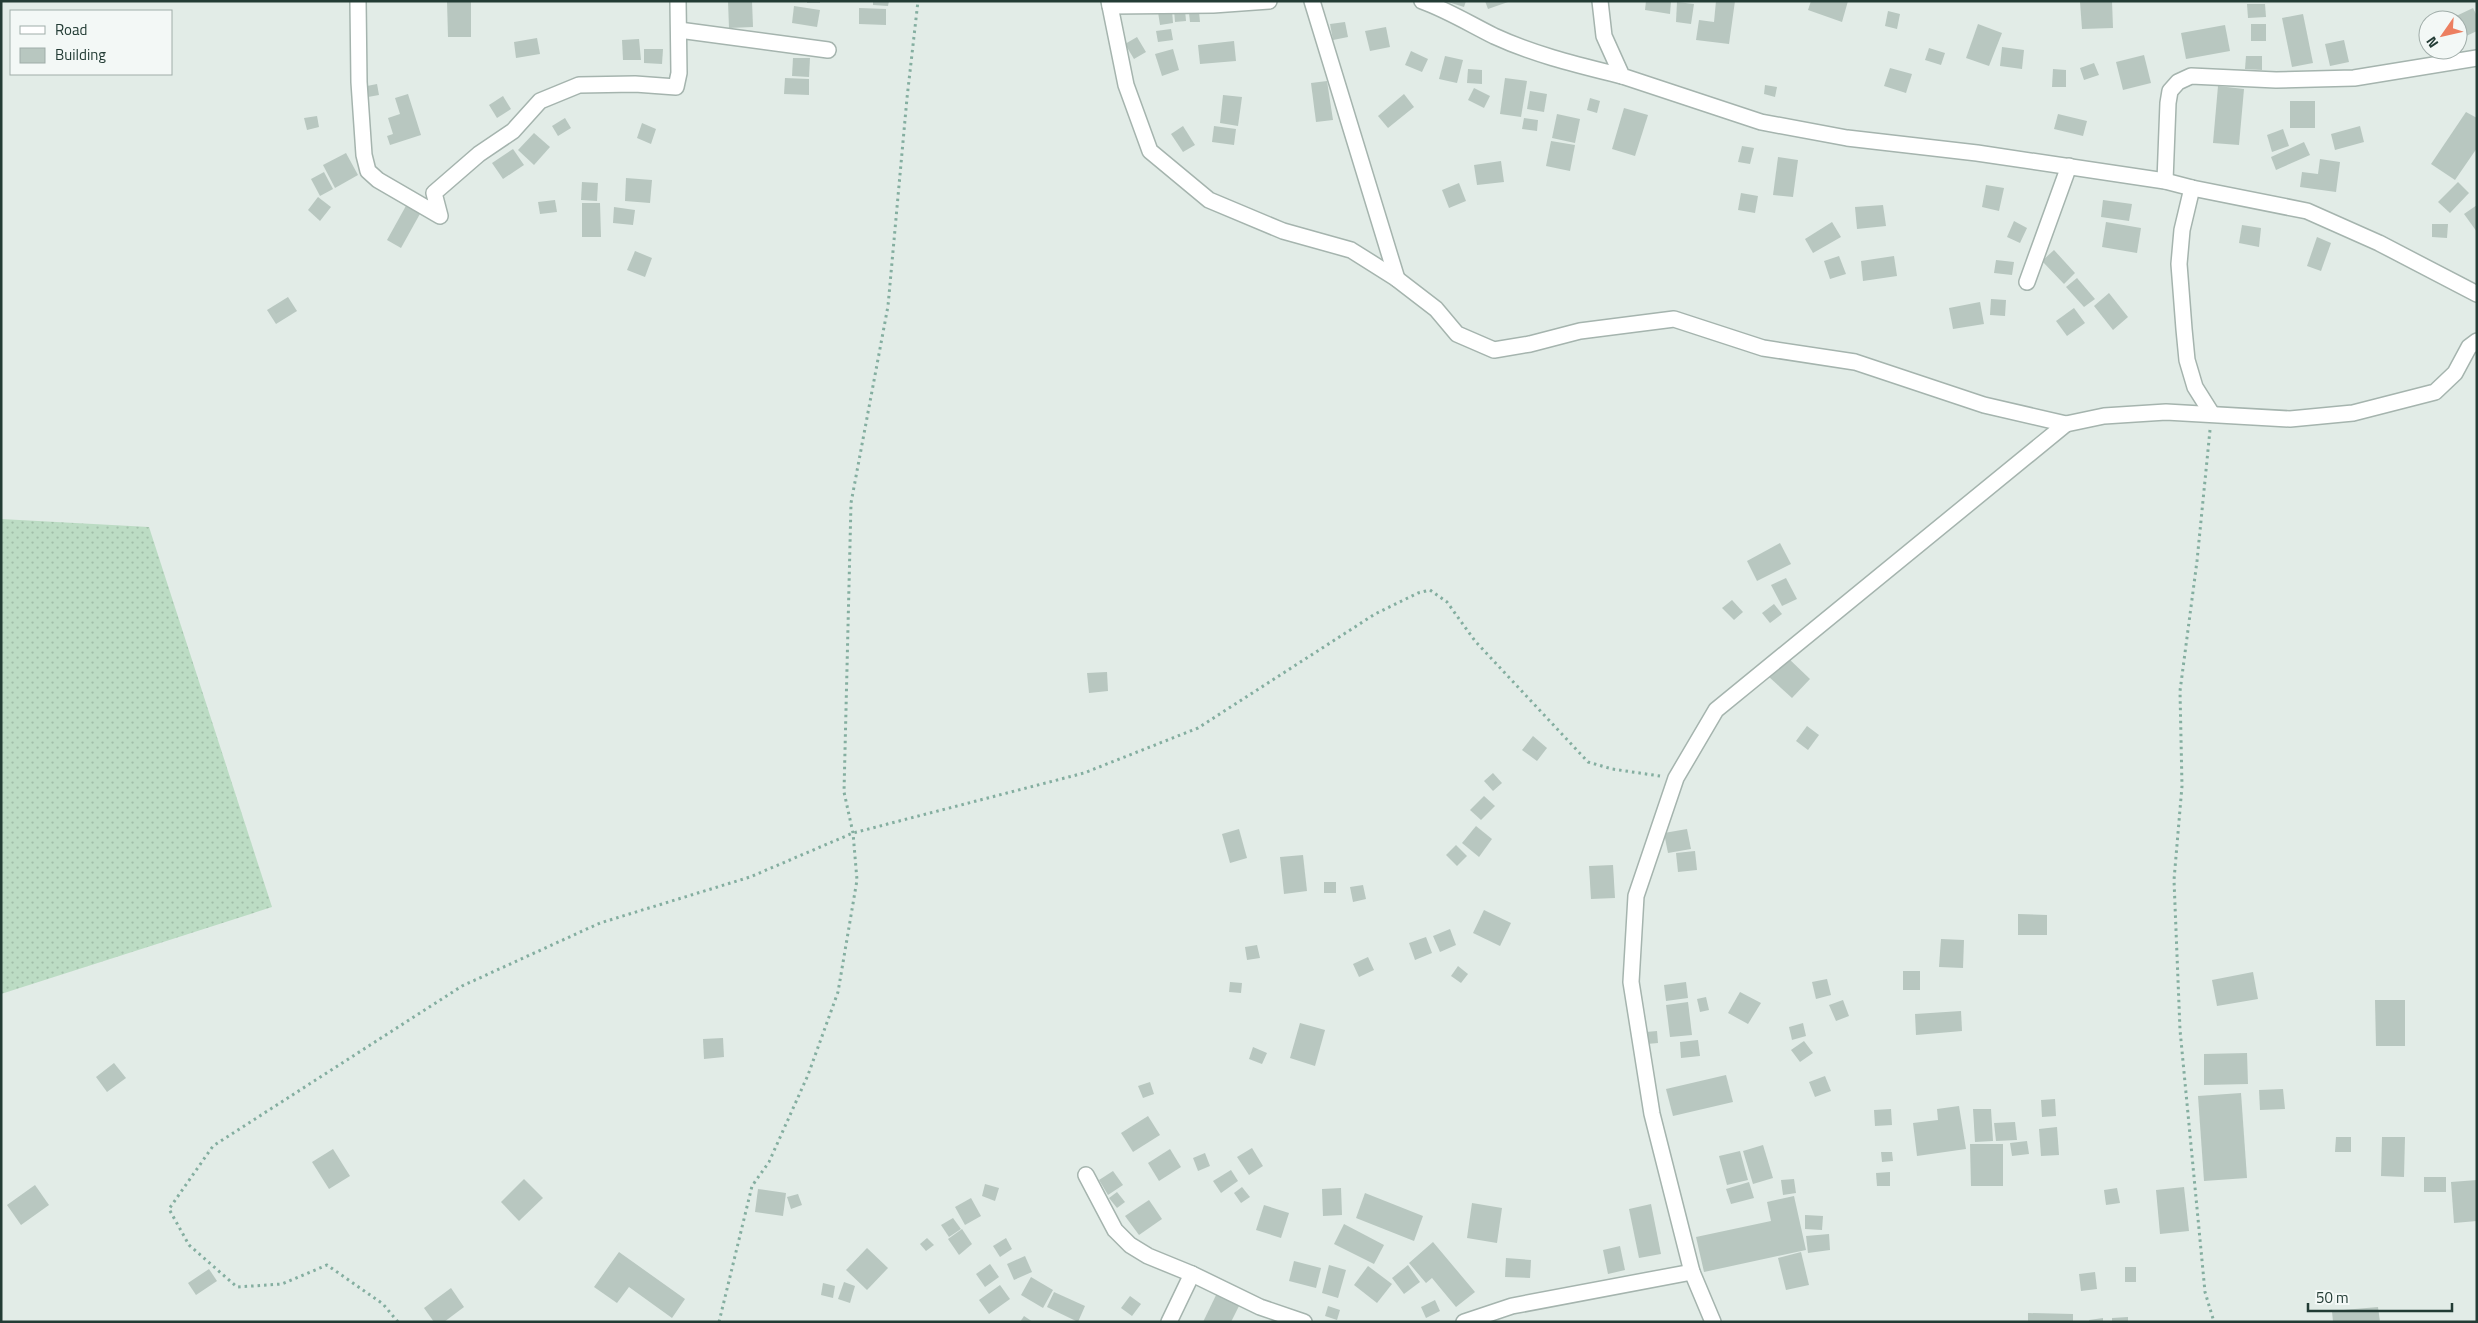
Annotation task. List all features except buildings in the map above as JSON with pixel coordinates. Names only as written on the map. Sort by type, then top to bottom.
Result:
[{"type":"street","points":[[358,1],[359,82],[364,155],[368,171],[378,180],[440,216],[434,193],[479,154],[513,131],[540,101],[579,85],[635,84],[676,87],[679,74],[678,1]]},
{"type":"street","points":[[1269,1],[1213,5],[1109,4],[1126,85],[1150,151],[1209,200],[1283,230],[1352,250],[1398,279],[1436,309],[1457,334],[1494,350],[1530,344],[1580,331],[1674,319],[1763,348],[1855,362],[1984,405],[2066,424],[2104,416],[2166,412],[2290,419],[2353,413],[2435,392],[2455,373],[2469,347],[2477,341]]},
{"type":"street","points":[[1312,1],[1398,279]]},
{"type":"street","points":[[1422,1],[1443,9],[1495,36],[1558,61],[1622,76],[1761,122],[1847,138],[2069,166],[2165,181],[2307,211],[2379,243],[2477,294]]},
{"type":"street","points":[[1600,1],[1604,36],[1622,76]]},
{"type":"street","points":[[678,30],[828,50]]},
{"type":"street","points":[[2165,181],[2170,91],[2178,82],[2192,76],[2276,80],[2354,78],[2477,58]]},
{"type":"street","points":[[2027,282],[2069,166]]},
{"type":"street","points":[[2192,188],[2182,230],[2180,264],[2184,329],[2187,360],[2192,378],[2212,414]]},
{"type":"street","points":[[1713,1322],[1692,1272],[1652,1114],[1632,982],[1636,896],[1676,778],[1716,710],[2066,424]]},
{"type":"street","points":[[1086,1174],[1115,1230],[1130,1245],[1148,1256],[1192,1274],[1260,1307],[1304,1322]]},
{"type":"street","points":[[1464,1322],[1512,1306],[1692,1272]]},
{"type":"street","points":[[1169,1322],[1192,1274]]},
{"type":"path","points":[[719,1322],[752,1186],[769,1162],[808,1075],[838,992],[857,880],[852,833],[844,792],[851,503],[888,306],[918,1]]},
{"type":"path","points":[[2212,414],[2197,561],[2180,691],[2182,786],[2174,880],[2181,1040],[2205,1292],[2214,1322]]},
{"type":"path","points":[[398,1322],[383,1304],[327,1265],[282,1284],[237,1287],[189,1245],[170,1208],[214,1146],[462,986],[600,923],[750,876],[852,833],[1084,773],[1198,728],[1375,614],[1418,593],[1430,590],[1447,602],[1475,641],[1588,762],[1612,769],[1676,778]]},
{"type":"green space","points":[[1,519],[149,527],[272,907],[1,994]]}]
